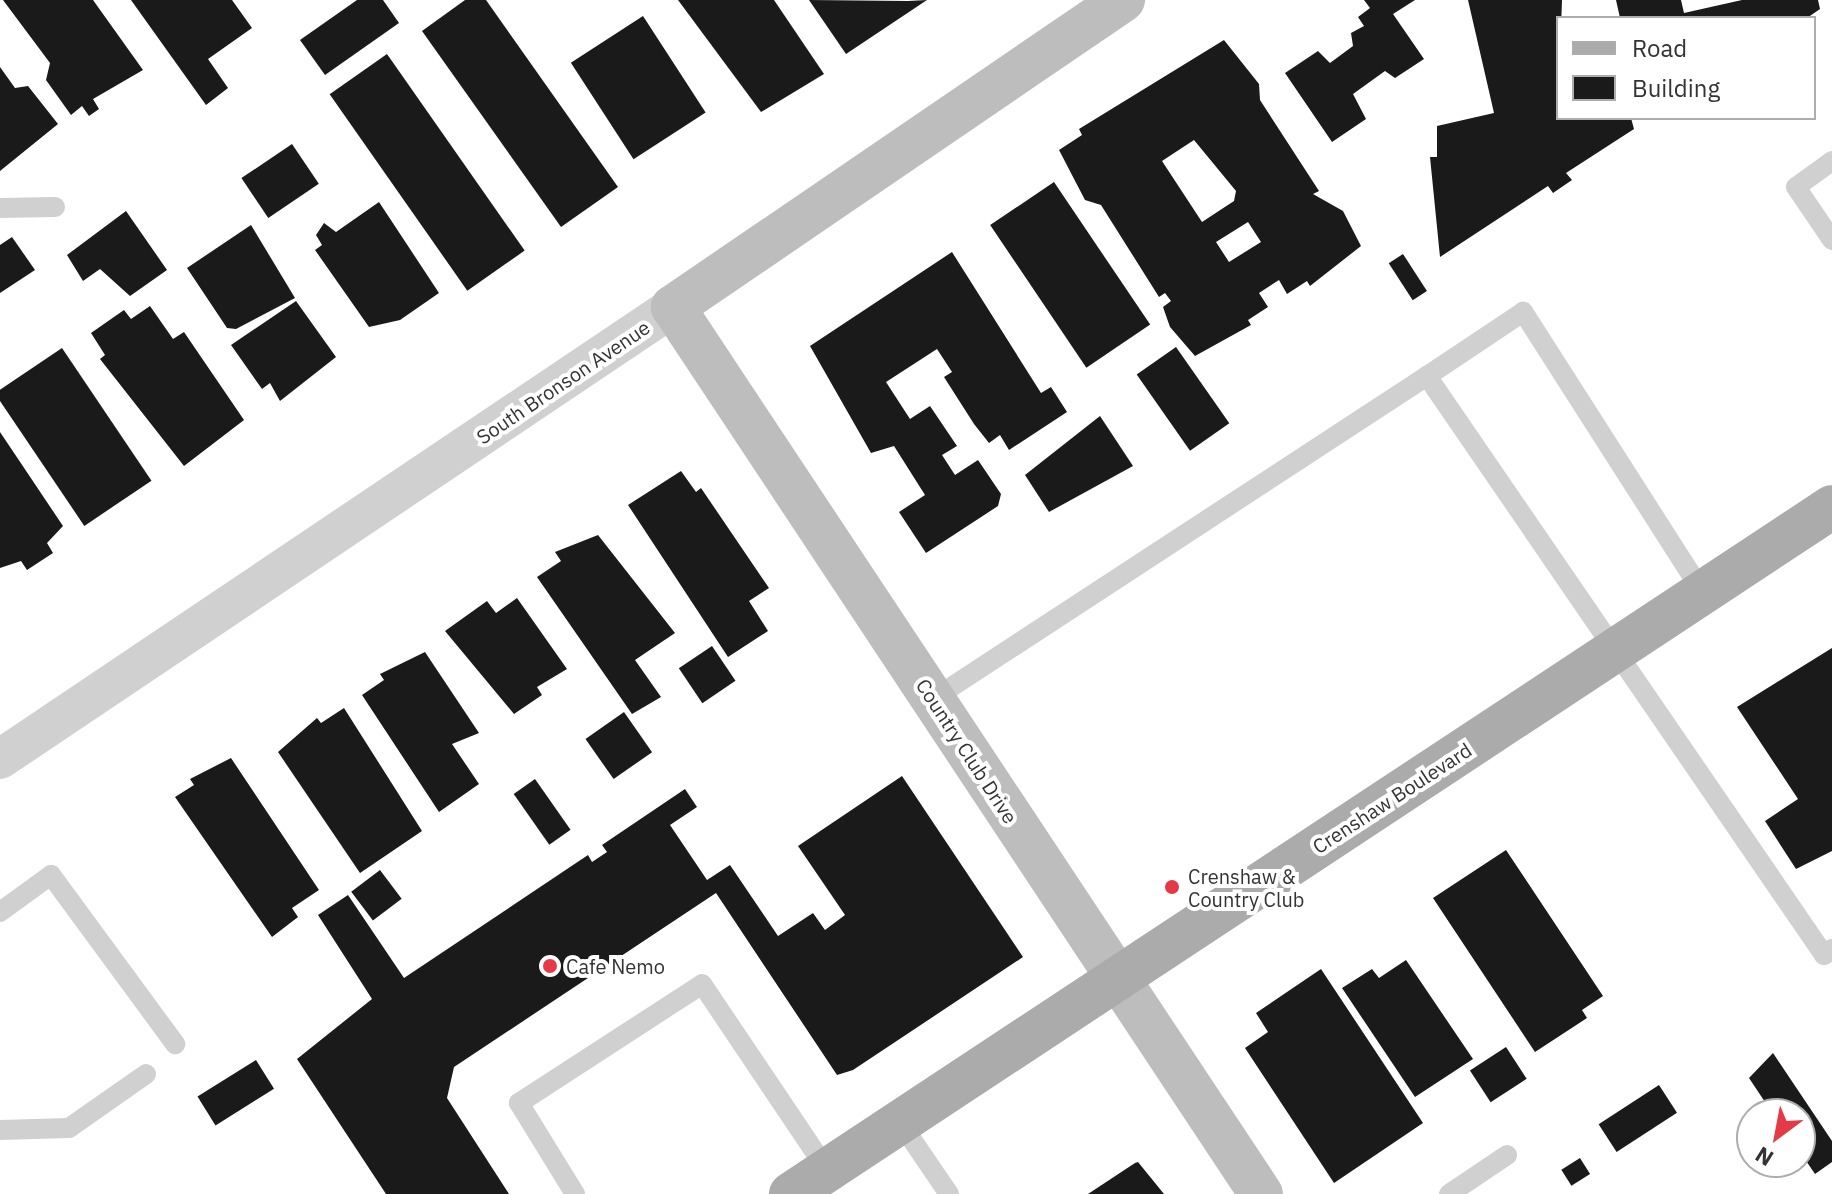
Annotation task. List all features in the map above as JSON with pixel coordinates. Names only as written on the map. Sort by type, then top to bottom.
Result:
[{"type":"main road","name":"Crenshaw Boulevard","points":[[791,1194],[1832,507]]},
{"type":"street","name":"South Bronson Avenue","points":[[0,759],[1123,0]]},
{"type":"street","name":"Country Club Drive","points":[[673,307],[1116,980],[1261,1194]]},
{"type":"lane","points":[[1832,161],[1796,187],[1832,240]]},
{"type":"lane","points":[[0,208],[55,207]]},
{"type":"lane","points":[[933,699],[1523,312],[1703,593]]},
{"type":"lane","points":[[1427,376],[1612,652],[1824,955],[1832,949]]},
{"type":"lane","points":[[0,912],[51,875],[175,1044]]},
{"type":"lane","points":[[575,1194],[519,1103],[702,984],[827,1170]]},
{"type":"lane","points":[[0,1130],[69,1128],[146,1074]]},
{"type":"lane","points":[[900,1122],[949,1194]]},
{"type":"lane","points":[[1449,1194],[1507,1155]]},
{"type":"building","points":[[3,0],[93,0],[143,70],[93,99],[99,109],[89,116],[82,106],[71,115],[46,80],[50,63]]},
{"type":"building","points":[[131,0],[232,0],[252,28],[208,59],[228,88],[206,105]]},
{"type":"building","points":[[357,0],[383,0],[399,23],[325,75],[300,40]]},
{"type":"building","points":[[465,0],[486,0],[618,187],[561,227],[422,31]]},
{"type":"building","points":[[678,0],[774,0],[824,74],[761,112]]},
{"type":"building","points":[[809,0],[908,1],[927,0],[846,54]]},
{"type":"building","points":[[1364,0],[1415,0],[1393,14],[1424,59],[1395,78],[1385,71],[1353,94],[1366,119],[1332,142],[1285,73],[1318,51],[1330,63],[1353,46],[1351,33],[1364,26],[1358,17],[1370,8]]},
{"type":"building","points":[[1468,0],[1562,0],[1561,16],[1556,16],[1556,120],[1632,120],[1634,129],[1566,173],[1572,180],[1553,193],[1548,186],[1440,257],[1430,157],[1437,157],[1437,126],[1494,113]]},
{"type":"building","points":[[1616,0],[1681,0],[1684,13],[1742,0],[1818,0],[1820,9],[1810,16],[1620,16]]},
{"type":"building","points":[[643,16],[706,112],[634,159],[571,63]]},
{"type":"building","points":[[1224,40],[1259,84],[1260,100],[1319,191],[1313,194],[1343,211],[1361,246],[1310,286],[1307,281],[1287,294],[1279,280],[1259,293],[1268,307],[1248,320],[1251,325],[1195,356],[1170,327],[1163,307],[1171,301],[1165,293],[1159,297],[1101,205],[1085,200],[1059,150],[1082,135],[1079,129]],"holes":[[[1194,140],[1236,191],[1234,201],[1202,222],[1162,161]],[[1248,222],[1261,242],[1229,262],[1216,242]]]},
{"type":"building","points":[[387,54],[525,251],[467,291],[330,94]]},
{"type":"building","points":[[0,67],[15,88],[28,86],[58,124],[0,171]]},
{"type":"building","points":[[292,144],[319,184],[268,218],[241,178]]},
{"type":"building","points":[[1054,182],[1150,325],[1086,368],[990,225]]},
{"type":"building","points":[[379,202],[439,293],[400,320],[369,327],[315,250],[322,245],[316,235],[324,223],[336,232]]},
{"type":"building","points":[[126,211],[167,270],[130,296],[100,269],[83,281],[67,255]]},
{"type":"building","points":[[251,225],[295,298],[236,329],[227,328],[187,268]]},
{"type":"building","points":[[12,237],[35,270],[0,293],[0,245]]},
{"type":"building","points":[[952,252],[1041,393],[1051,387],[1067,412],[1009,450],[1000,435],[989,443],[974,424],[944,377],[952,372],[937,349],[886,382],[910,419],[930,406],[957,446],[942,455],[955,475],[978,460],[1001,494],[998,506],[926,553],[899,512],[925,495],[894,446],[871,453],[810,346]]},
{"type":"building","points":[[1403,254],[1427,291],[1413,300],[1389,263]]},
{"type":"building","points":[[296,301],[336,357],[280,401],[270,383],[262,389],[231,345]]},
{"type":"building","points":[[150,306],[173,339],[184,332],[244,420],[184,466],[100,359],[105,355],[91,333],[124,310],[131,319]]},
{"type":"building","points":[[1176,347],[1229,423],[1190,451],[1137,375]]},
{"type":"building","points":[[62,348],[151,481],[84,526],[0,401],[0,390]]},
{"type":"building","points":[[1100,416],[1133,466],[1049,512],[1025,475]]},
{"type":"building","points":[[0,432],[63,526],[47,543],[53,553],[27,570],[21,561],[0,568]]},
{"type":"building","points":[[681,471],[696,492],[701,488],[769,588],[749,601],[768,631],[728,657],[628,505]]},
{"type":"building","points":[[598,535],[675,633],[635,660],[661,697],[632,714],[537,577],[561,561],[555,552]]},
{"type":"building","points":[[517,598],[567,669],[537,687],[542,695],[514,714],[445,631],[487,601],[496,613]]},
{"type":"building","points":[[712,646],[735,681],[702,703],[679,668]]},
{"type":"building","points":[[1832,648],[1832,851],[1796,869],[1765,821],[1798,799],[1737,707]]},
{"type":"building","points":[[425,652],[479,733],[452,744],[479,784],[439,812],[362,695],[384,680],[380,674]]},
{"type":"building","points":[[344,708],[422,831],[360,873],[278,752],[317,718],[321,723]]},
{"type":"building","points":[[624,712],[652,752],[614,779],[585,739]]},
{"type":"building","points":[[231,758],[319,890],[292,908],[298,917],[272,937],[175,797],[194,785],[190,779]]},
{"type":"building","points":[[902,776],[1023,957],[853,1070],[837,1075],[716,893],[454,1067],[447,1098],[509,1194],[386,1194],[297,1059],[372,999],[318,915],[348,895],[404,978],[588,855],[592,862],[607,852],[602,845],[685,789],[697,807],[670,825],[707,880],[730,865],[778,936],[813,913],[825,930],[845,915],[798,846]]},
{"type":"building","points":[[535,779],[571,830],[549,845],[514,794]]},
{"type":"building","points":[[1506,850],[1603,996],[1582,1010],[1587,1018],[1535,1052],[1433,898]]},
{"type":"building","points":[[380,870],[402,899],[373,920],[351,892]]},
{"type":"building","points":[[1406,960],[1473,1059],[1415,1097],[1342,988],[1372,969],[1379,978]]},
{"type":"building","points":[[1321,969],[1423,1123],[1334,1183],[1245,1048],[1268,1032],[1256,1013]]},
{"type":"building","points":[[1506,1047],[1527,1079],[1491,1102],[1470,1070]]},
{"type":"building","points":[[1773,1053],[1803,1098],[1762,1098],[1749,1078]]},
{"type":"building","points":[[256,1060],[274,1089],[216,1125],[197,1097]]},
{"type":"building","points":[[1659,1085],[1677,1113],[1617,1152],[1599,1124]]},
{"type":"building","points":[[1816,1117],[1832,1141],[1832,1162],[1816,1173]]},
{"type":"building","points":[[1580,1158],[1590,1174],[1571,1186],[1561,1170]]},
{"type":"building","points":[[1138,1162],[1164,1194],[1088,1194],[1135,1163]]},
{"type":"place","name":"Crenshaw & Country Club","points":[[1172,887]]},
{"type":"place","name":"Cafe Nemo","points":[[550,966]]}]
